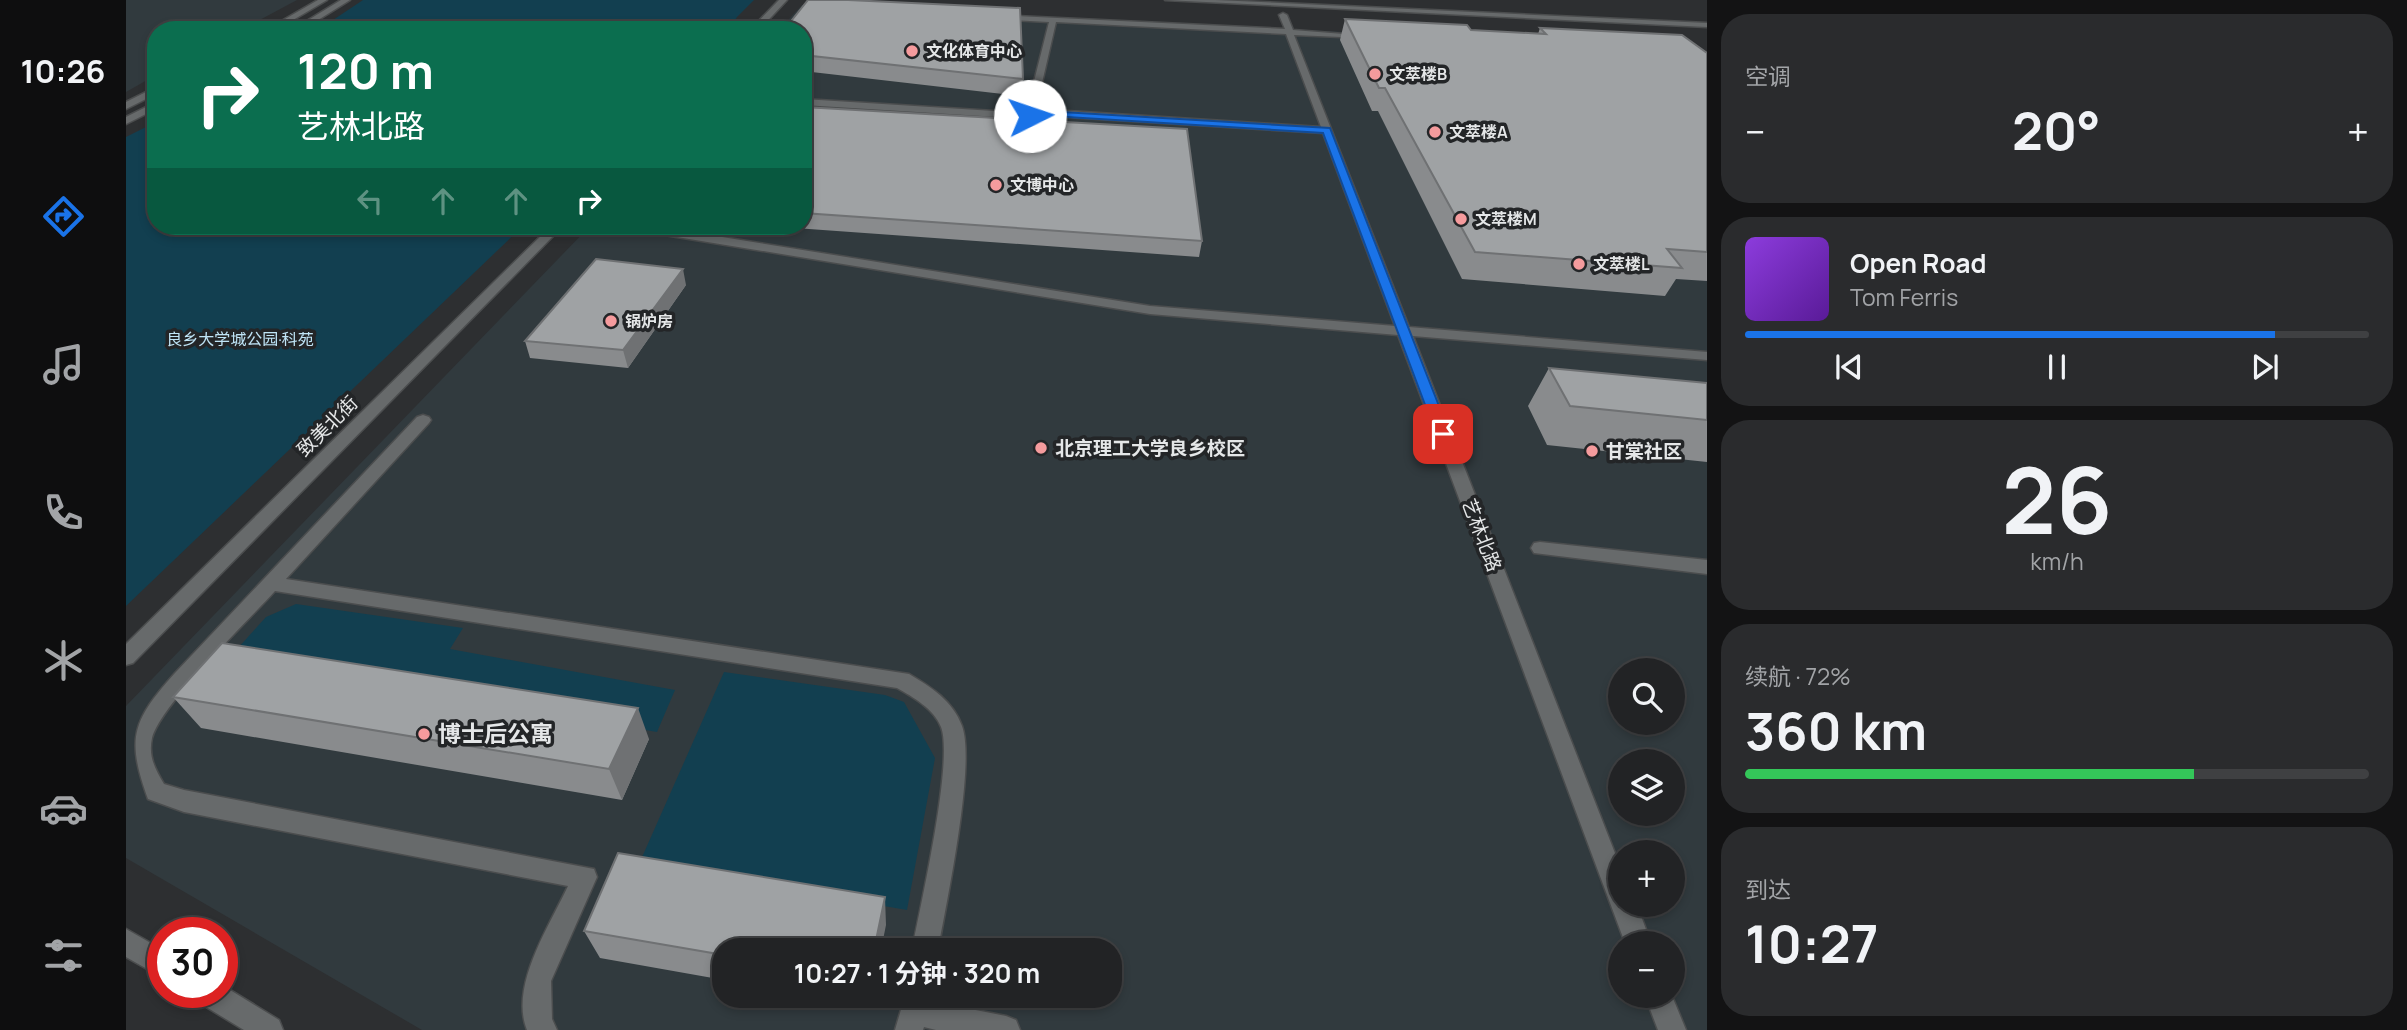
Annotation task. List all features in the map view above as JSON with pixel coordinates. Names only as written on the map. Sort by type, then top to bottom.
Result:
[{"type":"street","points":[[286,21],[323,0]]},
{"type":"street","points":[[311,21],[345,0]]},
{"type":"street","points":[[763,21],[783,0]]},
{"type":"street","points":[[1169,0],[1705,23]]},
{"type":"street","points":[[1291,0],[1692,19],[1705,23]]},
{"type":"street","name":"艺林北路","points":[[1283,15],[1608,866]]},
{"type":"street","points":[[988,17],[1371,36]]},
{"type":"street","points":[[812,103],[1030,116],[1053,20]]},
{"type":"street","points":[[126,106],[147,95]]},
{"type":"street","points":[[126,121],[147,110]]},
{"type":"street","points":[[1031,112],[1327,130]]},
{"type":"street","name":"致美北街","points":[[126,657],[548,235]]},
{"type":"street","points":[[689,235],[1150,310],[1707,356]]},
{"type":"street","points":[[423,420],[159,706],[141,737],[140,761],[156,792],[184,802],[585,877],[538,981],[538,1022],[543,1030]]},
{"type":"street","points":[[1540,548],[1707,567]]},
{"type":"street","points":[[273,583],[902,680],[934,700],[953,729],[954,768],[927,938]]},
{"type":"street","points":[[126,942],[147,955]]},
{"type":"street","points":[[234,1008],[269,1030]]},
{"type":"street","points":[[1663,1008],[1672,1030]]},
{"type":"street","points":[[914,1013],[1006,1030]]},
{"type":"shaded area","points":[[126,0],[297,0],[258,21],[147,21],[147,80],[126,92]]},
{"type":"shaded area","name":"北京理工大学良乡校区","points":[[802,5],[1688,49],[1707,62],[1707,1030],[422,1030],[238,923],[238,917],[228,917],[126,858],[126,706],[581,235],[812,235],[812,21],[787,21]]},
{"type":"green space","points":[[363,0],[754,0],[735,21],[332,21]]},
{"type":"green space","name":"良乡大学城公园·科苑","points":[[147,126],[147,235],[514,235],[126,606],[126,137]]},
{"type":"green space","points":[[296,604],[463,628],[450,649],[675,690],[657,732],[230,657],[266,617]]},
{"type":"green space","points":[[724,672],[885,695],[904,702],[935,758],[907,910],[639,864]]},
{"type":"building","name":"文化体育中心","points":[[808,0],[1020,8],[1023,79],[812,56],[812,21],[791,21]]},
{"type":"building","points":[[1345,19],[1467,25],[1471,30],[1546,34],[1540,28],[1682,35],[1707,53],[1707,252],[1667,249],[1682,268],[1475,252],[1385,88],[1379,88]]},
{"type":"building","name":"文博中心","points":[[812,108],[1187,129],[1202,241],[812,214]]},
{"type":"building","name":"锅炉房","points":[[596,259],[683,269],[623,350],[525,341]]},
{"type":"building","points":[[1549,368],[1707,383],[1707,420],[1570,406]]},
{"type":"building","points":[[222,643],[638,708],[609,769],[173,697]]},
{"type":"building","points":[[618,853],[885,897],[876,938],[712,938],[712,953],[584,931]]},
{"type":"place","name":"文化体育中心","points":[[912,51]]},
{"type":"place","name":"文萃楼B","points":[[1375,74]]},
{"type":"place","name":"文萃楼A","points":[[1435,132]]},
{"type":"place","name":"文博中心","points":[[996,185]]},
{"type":"place","name":"文萃楼M","points":[[1461,219]]},
{"type":"place","name":"文萃楼L","points":[[1579,264]]},
{"type":"place","name":"锅炉房","points":[[611,321]]},
{"type":"place","name":"北京理工大学良乡校区","points":[[1041,448]]},
{"type":"place","name":"甘棠社区","points":[[1592,451]]},
{"type":"place","name":"博士后公寓","points":[[424,734]]},
{"type":"route","points":[[1030,116],[1031,112],[1327,130],[1443,434]]}]
